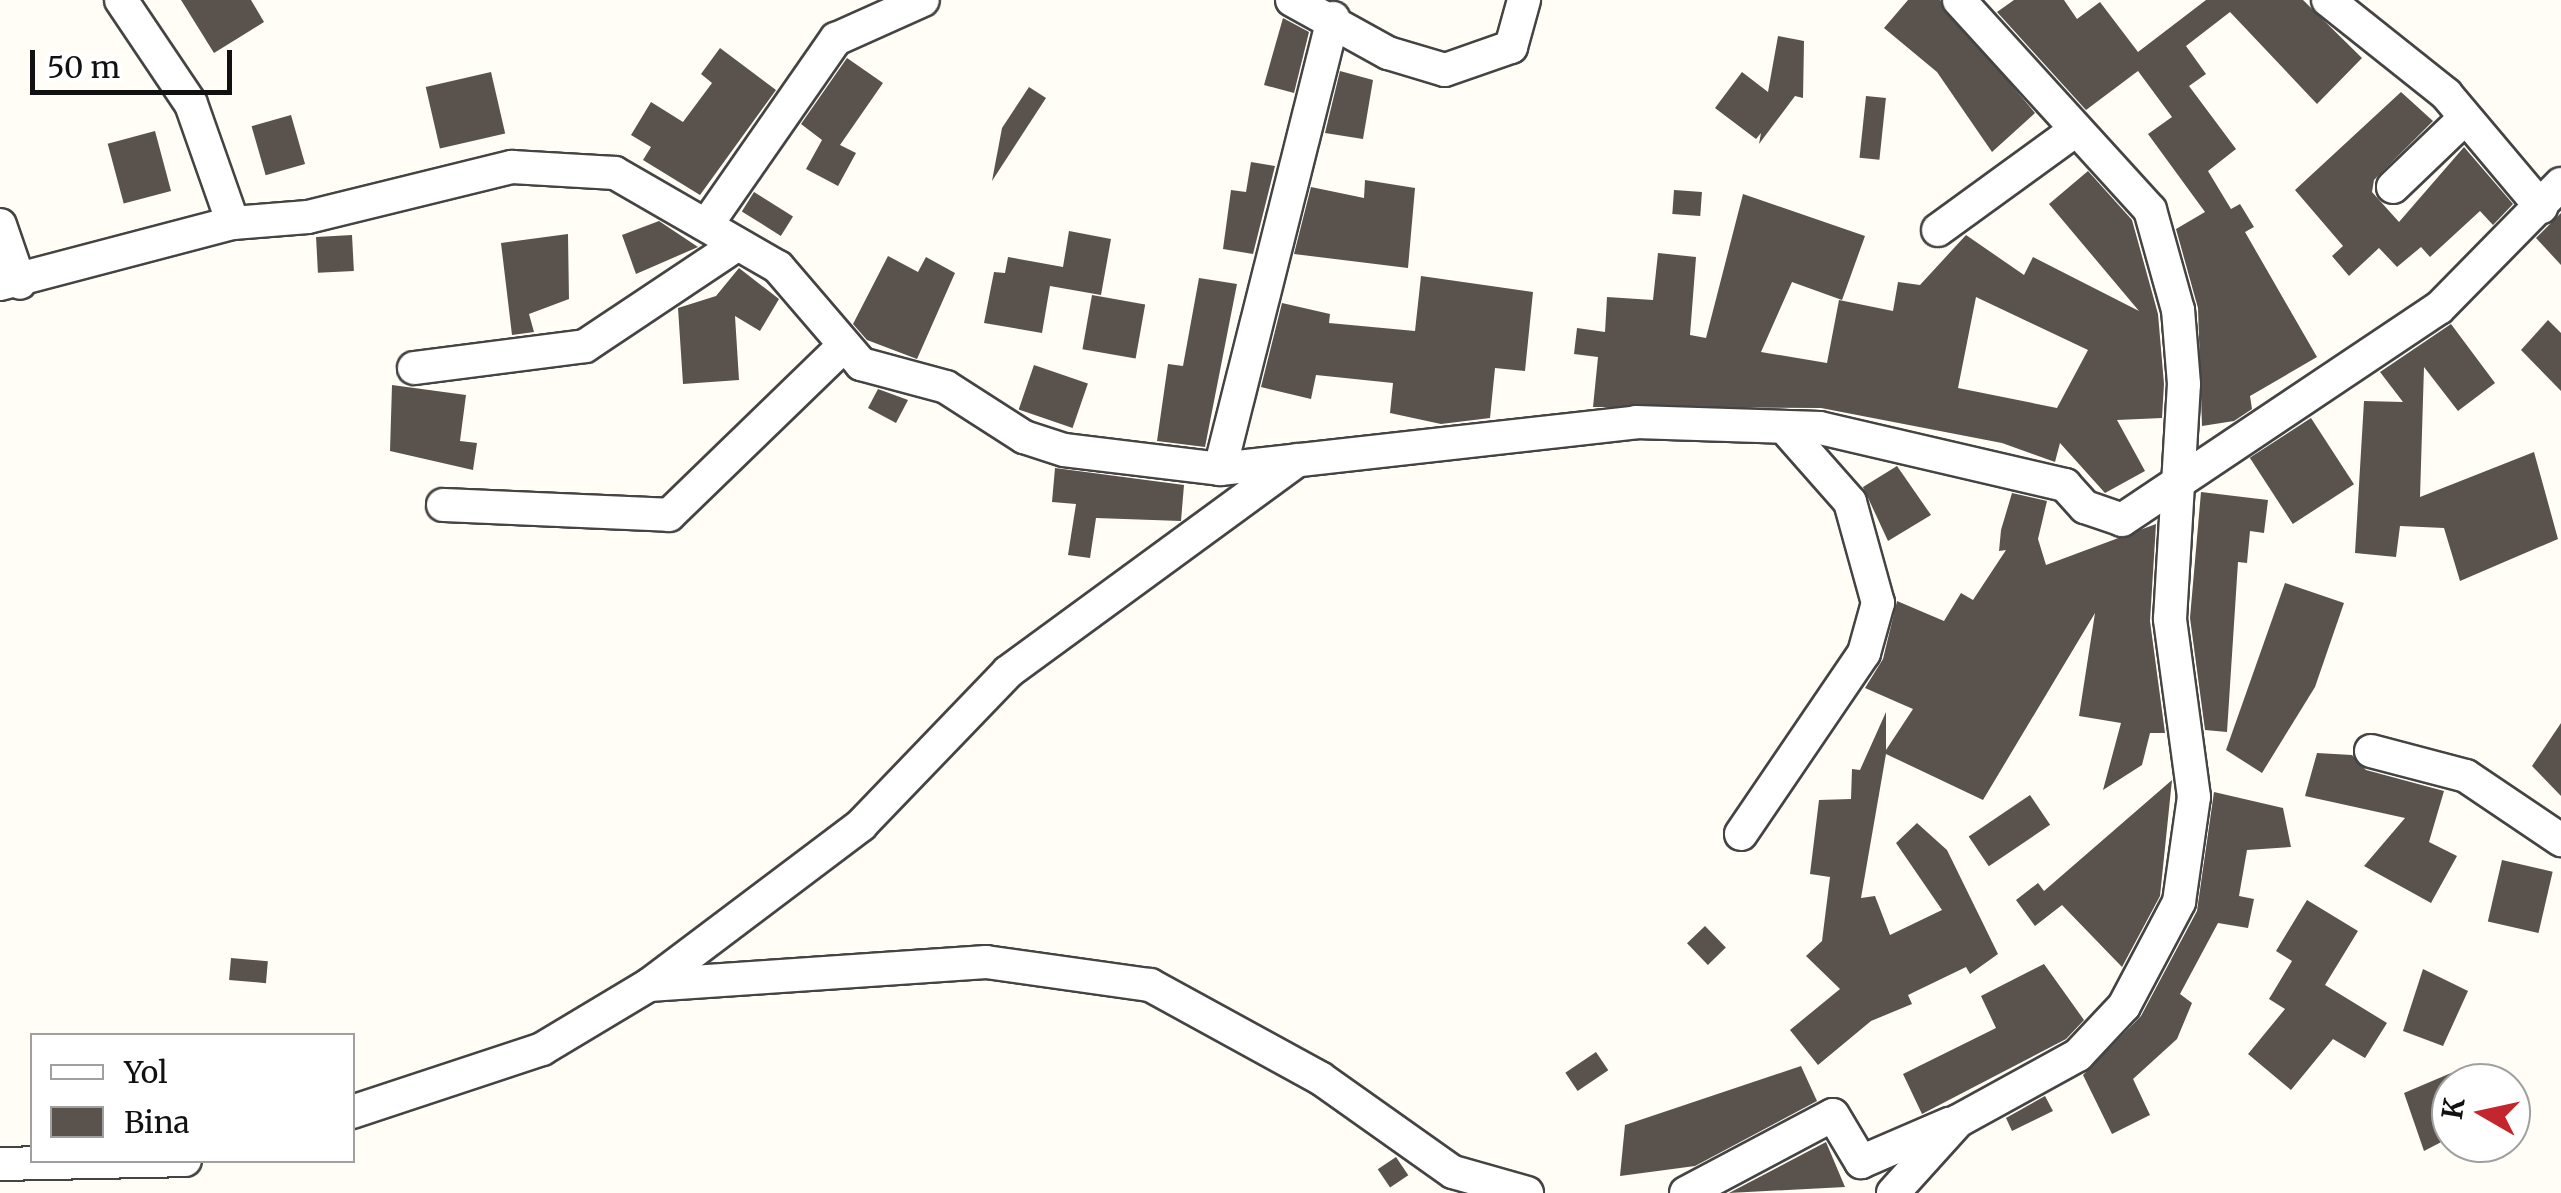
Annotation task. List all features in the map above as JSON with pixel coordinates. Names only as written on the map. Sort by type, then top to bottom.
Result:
[{"type":"street","points":[[121,0],[191,104],[233,223]]},
{"type":"street","points":[[710,220],[836,39],[923,0]]},
{"type":"street","points":[[1292,0],[1333,18],[1388,53],[1445,70],[1510,47],[1524,0]]},
{"type":"street","points":[[1686,1193],[1833,1115],[1860,1162],[1958,1121],[2078,1055],[2124,1006],[2179,902],[2194,797],[2170,620],[2181,485],[2178,310],[2150,210],[2073,132],[1959,0]]},
{"type":"street","points":[[0,225],[10,283],[233,223],[308,217],[512,167],[615,173],[710,220],[736,246],[778,267],[816,305],[840,348],[861,364],[946,387],[1024,437],[1064,450],[1220,468],[1636,422],[1790,434],[1820,428],[1924,446],[2065,484],[2085,507],[2122,520],[2181,485],[2439,308],[2551,195],[2328,0]]},
{"type":"street","points":[[1220,468],[1333,18]]},
{"type":"street","points":[[2393,187],[2464,119]]},
{"type":"street","points":[[1938,230],[2073,132]]},
{"type":"street","points":[[414,368],[586,346],[736,246]]},
{"type":"street","points":[[443,505],[669,514],[840,348]]},
{"type":"street","points":[[1741,834],[1864,653],[1878,603],[1850,502],[1790,434]]},
{"type":"street","points":[[355,1111],[542,1048],[649,985],[861,825],[1008,672],[1298,460]]},
{"type":"street","points":[[2372,752],[2466,776],[2561,840]]},
{"type":"street","points":[[649,985],[986,962],[1150,986],[1320,1078],[1454,1172],[1527,1193]]},
{"type":"street","points":[[1893,1193],[1958,1121]]},
{"type":"street","points":[[0,1164],[46,1163]]},
{"type":"building","points":[[181,0],[251,0],[264,22],[214,53]]},
{"type":"building","points":[[1908,0],[1940,0],[2035,113],[1992,152],[1937,72],[1884,28]]},
{"type":"building","points":[[2014,0],[2064,0],[2077,19],[2100,2],[2138,52],[2206,0],[2303,0],[2362,58],[2317,104],[2230,12],[2186,46],[2206,74],[2189,86],[2236,149],[2208,171],[2231,209],[2240,204],[2254,227],[2245,232],[2317,357],[2250,396],[2252,409],[2234,421],[2202,426],[2198,308],[2176,229],[2205,212],[2148,134],[2172,117],[2138,71],[2086,110],[1997,12]]},
{"type":"building","points":[[1283,18],[1309,32],[1294,93],[1264,85]]},
{"type":"building","points":[[1778,36],[1804,41],[1803,98],[1795,96],[1759,144],[1761,133],[1756,139],[1715,108],[1742,72],[1768,92]]},
{"type":"building","points":[[720,48],[776,90],[700,195],[643,160],[651,147],[631,135],[651,102],[683,122],[712,83],[701,74]]},
{"type":"building","points":[[847,58],[883,83],[840,145],[856,153],[838,186],[806,169],[822,140],[801,124]]},
{"type":"building","points":[[1340,71],[1373,80],[1363,139],[1325,133]]},
{"type":"building","points":[[491,72],[505,133],[440,148],[426,87]]},
{"type":"building","points":[[1029,87],[1046,98],[992,181],[1002,128]]},
{"type":"building","points":[[2401,92],[2433,121],[2374,180],[2372,192],[2399,222],[2464,147],[2513,204],[2493,225],[2480,211],[2430,257],[2421,247],[2397,267],[2379,248],[2349,276],[2332,256],[2343,246],[2295,190]]},
{"type":"building","points":[[1866,96],[1886,98],[1879,160],[1860,158]]},
{"type":"building","points":[[291,115],[305,164],[266,175],[252,126]]},
{"type":"building","points":[[155,131],[171,191],[124,204],[108,144]]},
{"type":"building","points":[[1251,162],[1275,166],[1253,254],[1223,249],[1231,190],[1246,192]]},
{"type":"building","points":[[2088,171],[2132,220],[2158,314],[2164,384],[2162,418],[2117,420],[2145,471],[2105,493],[2060,443],[2055,462],[2002,443],[1821,408],[1593,407],[1598,357],[1574,354],[1577,328],[1605,332],[1607,297],[1653,300],[1658,253],[1696,257],[1690,335],[1706,338],[1743,194],[1865,236],[1842,300],[1792,282],[1761,352],[1827,363],[1839,300],[1893,311],[1898,282],[1920,285],[1966,235],[2024,275],[2033,257],[2139,311],[2049,204]],"holes":[[[1976,297],[2088,350],[2057,408],[1958,388]]]},
{"type":"building","points":[[1365,180],[1415,188],[1408,268],[1294,254],[1311,187],[1364,198]]},
{"type":"building","points":[[1674,190],[1702,192],[1700,216],[1672,214]]},
{"type":"building","points":[[754,192],[793,216],[781,236],[742,212]]},
{"type":"building","points":[[2561,213],[2561,265],[2536,238]]},
{"type":"building","points":[[659,221],[698,247],[636,274],[622,235]]},
{"type":"building","points":[[1069,231],[1111,239],[1101,295],[1050,286],[1042,333],[984,323],[994,272],[1005,273],[1008,257],[1063,267]]},
{"type":"building","points":[[568,234],[569,299],[529,314],[534,332],[512,335],[501,243]]},
{"type":"building","points":[[352,235],[354,271],[318,273],[316,237]]},
{"type":"building","points":[[888,256],[918,272],[926,257],[955,273],[917,359],[867,340],[853,324]]},
{"type":"building","points":[[739,268],[779,299],[760,331],[735,316],[739,380],[683,384],[678,308],[716,296]]},
{"type":"building","points":[[1421,276],[1533,292],[1525,371],[1495,368],[1490,418],[1441,424],[1390,413],[1393,383],[1316,375],[1311,399],[1261,387],[1282,303],[1330,314],[1329,323],[1415,331]]},
{"type":"building","points":[[1199,278],[1237,284],[1205,447],[1157,441],[1168,364],[1183,366]]},
{"type":"building","points":[[1092,295],[1145,304],[1136,359],[1082,349]]},
{"type":"building","points":[[2548,320],[2561,333],[2561,391],[2521,350]]},
{"type":"building","points":[[2451,324],[2495,383],[2458,411],[2424,367],[2420,497],[2534,452],[2558,539],[2460,581],[2444,528],[2400,526],[2396,557],[2355,553],[2364,401],[2403,402],[2380,372]]},
{"type":"building","points":[[1034,365],[1088,384],[1073,428],[1019,409]]},
{"type":"building","points":[[392,385],[466,395],[460,441],[477,443],[473,470],[390,451]]},
{"type":"building","points":[[878,389],[908,400],[896,423],[868,408]]},
{"type":"building","points":[[2311,418],[2354,484],[2293,524],[2250,458]]},
{"type":"building","points":[[1897,466],[1931,515],[1888,541],[1863,487]]},
{"type":"building","points":[[1055,468],[1184,485],[1181,521],[1096,518],[1090,558],[1068,555],[1076,504],[1052,502]]},
{"type":"building","points":[[2201,492],[2268,500],[2264,533],[2250,531],[2247,563],[2238,562],[2227,732],[2205,730],[2190,618]]},
{"type":"building","points":[[2012,493],[2047,501],[2038,539],[2046,565],[2156,524],[2150,621],[2165,733],[2150,733],[2142,765],[2103,790],[2121,723],[2079,716],[2095,613],[1983,800],[1886,754],[1861,898],[1875,896],[1890,935],[1942,910],[1896,843],[1917,823],[1947,850],[1998,954],[1970,974],[1966,967],[1908,995],[1912,1004],[1871,1021],[1818,1065],[1790,1030],[1840,989],[1806,956],[1822,941],[1830,877],[1810,874],[1819,800],[1851,799],[1852,769],[1860,770],[1886,712],[1886,750],[1913,709],[1865,688],[1883,659],[1897,601],[1944,621],[1961,593],[1973,600],[2006,550],[1999,551]]},
{"type":"building","points":[[2285,583],[2344,603],[2315,687],[2262,773],[2226,750]]},
{"type":"building","points":[[2561,723],[2561,796],[2532,766]]},
{"type":"building","points":[[2317,753],[2352,755],[2366,770],[2444,791],[2429,842],[2457,856],[2431,903],[2364,866],[2405,818],[2305,796]]},
{"type":"building","points":[[2172,780],[2160,896],[2122,967],[2062,905],[2035,926],[2016,900],[2038,883],[2044,891]]},
{"type":"building","points":[[2214,792],[2283,808],[2291,847],[2247,850],[2239,896],[2254,899],[2248,928],[2218,923],[2180,994],[2192,1003],[2177,1039],[2133,1079],[2150,1115],[2112,1134],[2083,1075],[2141,1016],[2197,911]]},
{"type":"building","points":[[2030,795],[2050,825],[1989,866],[1969,836]]},
{"type":"building","points":[[2502,860],[2553,872],[2538,933],[2488,921]]},
{"type":"building","points":[[2307,900],[2358,931],[2325,985],[2387,1023],[2365,1058],[2333,1039],[2291,1090],[2248,1054],[2285,1009],[2269,999],[2292,961],[2276,951]]},
{"type":"building","points":[[1705,926],[1726,948],[1708,965],[1687,943]]},
{"type":"building","points":[[231,958],[268,961],[266,983],[229,980]]},
{"type":"building","points":[[2044,964],[2084,1020],[2066,1039],[1922,1114],[1903,1074],[1996,1028],[1981,996]]},
{"type":"building","points":[[2423,969],[2468,991],[2443,1046],[2403,1031]]},
{"type":"building","points":[[1596,1052],[1608,1070],[1578,1091],[1565,1073]]},
{"type":"building","points":[[1801,1066],[1817,1101],[1695,1166],[1620,1176],[1625,1125]]},
{"type":"building","points":[[2431,1082],[2431,1147],[2424,1151],[2404,1093]]},
{"type":"building","points":[[2045,1096],[2053,1111],[2012,1131],[2006,1118]]},
{"type":"building","points":[[1826,1142],[1845,1187],[1729,1193]]},
{"type":"building","points":[[1396,1157],[1408,1175],[1390,1188],[1378,1169]]}]
